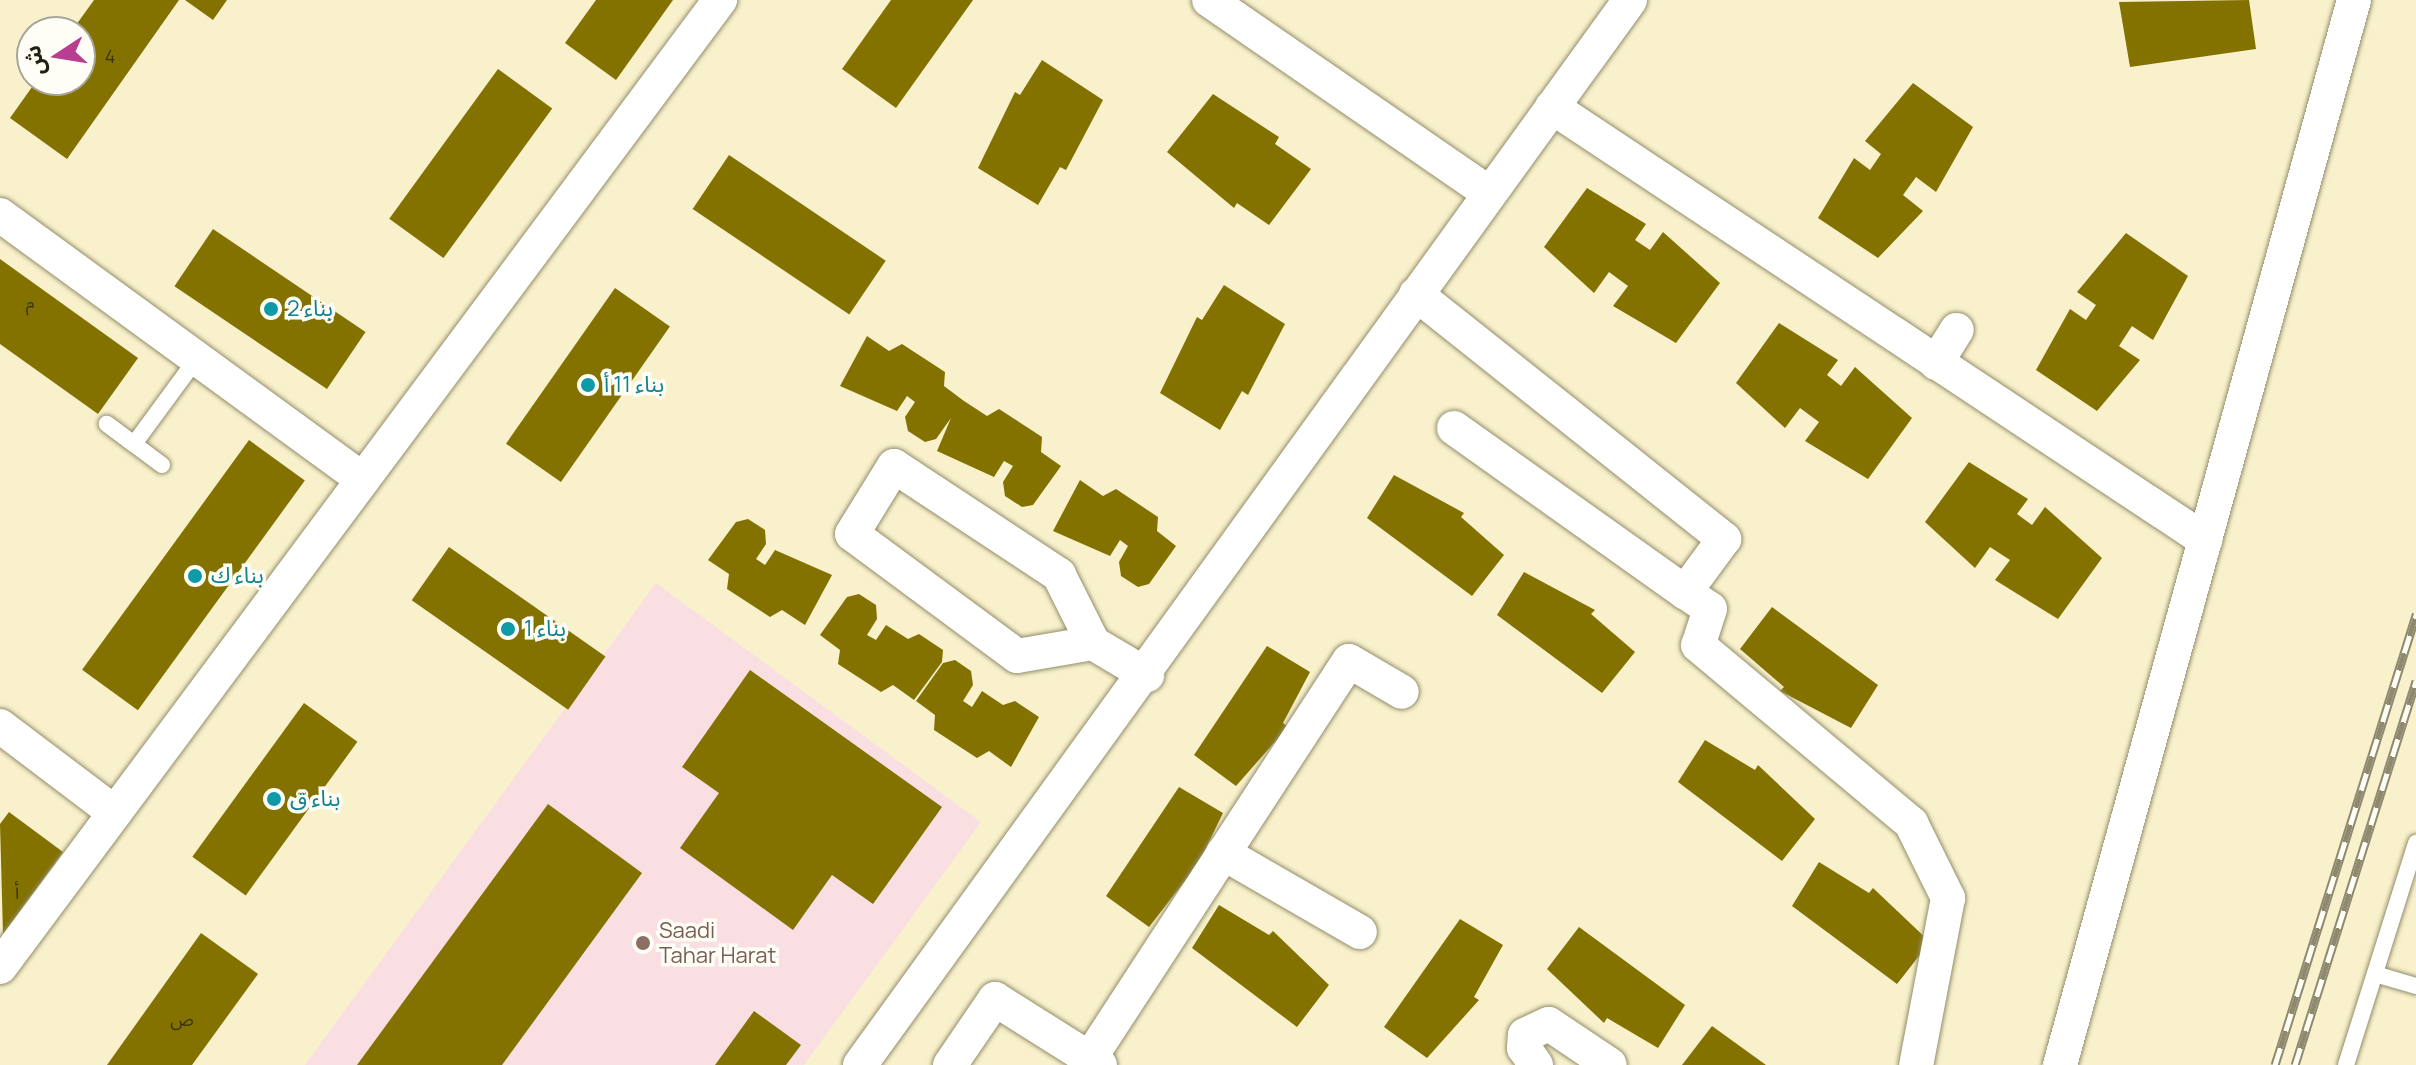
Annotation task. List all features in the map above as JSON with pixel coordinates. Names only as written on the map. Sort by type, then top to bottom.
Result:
[{"type":"street","points":[[0,967],[720,0]]},
{"type":"street","points":[[860,1065],[1147,675],[1487,192],[1630,0]]},
{"type":"street","points":[[2060,1065],[2354,0]]},
{"type":"street","points":[[1212,1],[1487,192]]},
{"type":"street","points":[[1552,107],[2205,540]]},
{"type":"street","points":[[0,215],[195,361],[363,480]]},
{"type":"street","points":[[1416,294],[1724,539],[1685,592]]},
{"type":"street","points":[[1936,363],[1957,330]]},
{"type":"street","points":[[1454,428],[1710,609],[1698,645],[1911,823],[1948,898],[1916,1065]]},
{"type":"street","points":[[1093,643],[1017,656],[852,534],[894,466],[1059,575],[1093,643],[1147,675]]},
{"type":"street","points":[[950,1065],[995,999],[1095,1062],[1223,853],[1349,661],[1402,692]]},
{"type":"street","points":[[0,726],[115,813]]},
{"type":"street","points":[[1223,853],[1360,932]]},
{"type":"street","points":[[1536,1065],[1524,1048],[1525,1035],[1549,1024],[1610,1065]]},
{"type":"lane","points":[[162,465],[107,424],[134,444],[195,361]]},
{"type":"lane","points":[[2346,1065],[2416,843]]},
{"type":"lane","points":[[2375,974],[2416,986]]},
{"type":"shaded area","name":"Saadi Tahar Harat","points":[[656,583],[981,822],[804,1065],[305,1065]]},
{"type":"building","points":[[94,0],[179,0],[67,159],[10,118],[26,96],[96,96],[96,16],[82,16]]},
{"type":"building","points":[[185,0],[227,0],[213,20]]},
{"type":"building","points":[[596,0],[673,0],[616,80],[565,43]]},
{"type":"building","points":[[891,0],[973,0],[896,108],[842,69]]},
{"type":"building","points":[[2249,0],[2256,49],[2130,67],[2119,2]]},
{"type":"building","points":[[1042,60],[1103,100],[1066,170],[1060,167],[1038,205],[978,168],[1015,92],[1020,95]]},
{"type":"building","points":[[498,69],[552,108],[443,258],[389,219]]},
{"type":"building","points":[[1913,83],[1973,127],[1936,192],[1916,177],[1903,195],[1923,211],[1878,258],[1818,218],[1854,158],[1870,170],[1881,154],[1865,141]]},
{"type":"building","points":[[1213,94],[1279,137],[1275,144],[1311,169],[1269,225],[1237,203],[1234,208],[1167,152]]},
{"type":"building","points":[[729,155],[886,261],[849,315],[693,209]]},
{"type":"building","points":[[1587,188],[1646,224],[1635,240],[1650,250],[1663,232],[1720,283],[1676,343],[1613,306],[1628,286],[1609,272],[1594,293],[1544,247]]},
{"type":"building","name":"بناء 2","points":[[213,229],[366,332],[327,389],[174,286]]},
{"type":"building","points":[[2126,233],[2188,276],[2153,340],[2132,326],[2119,346],[2140,360],[2097,411],[2036,370],[2070,309],[2086,320],[2096,305],[2077,292]]},
{"type":"building","points":[[0,259],[138,358],[98,414],[0,344]]},
{"type":"building","points":[[1224,285],[1285,324],[1248,395],[1242,391],[1220,430],[1160,393],[1197,317],[1202,320]]},
{"type":"building","name":"بناء 11 أ","points":[[615,288],[670,326],[561,482],[506,444]]},
{"type":"building","points":[[1779,323],[1838,360],[1827,375],[1841,386],[1855,367],[1912,418],[1868,479],[1805,441],[1819,422],[1800,408],[1785,428],[1736,383]]},
{"type":"building","points":[[867,336],[889,351],[902,344],[945,372],[944,386],[964,401],[987,416],[999,409],[1042,437],[1041,452],[1061,466],[1033,505],[1022,507],[1005,496],[1003,482],[1013,466],[1004,461],[994,477],[937,451],[951,418],[936,439],[925,442],[908,431],[905,417],[915,402],[907,396],[897,411],[840,386]]},
{"type":"building","name":"بناء ك","points":[[249,440],[305,481],[138,710],[82,670]]},
{"type":"building","points":[[1969,462],[2028,499],[2017,514],[2032,525],[2045,507],[2102,558],[2058,619],[1995,580],[2010,560],[1990,547],[1975,568],[1925,522]]},
{"type":"building","points":[[1394,475],[1464,513],[1461,517],[1504,555],[1472,596],[1367,518]]},
{"type":"building","points":[[1080,480],[1103,496],[1116,489],[1158,517],[1157,531],[1176,546],[1149,584],[1138,587],[1121,576],[1119,562],[1128,546],[1120,540],[1110,556],[1053,531]]},
{"type":"building","points":[[748,519],[765,530],[766,544],[756,559],[765,565],[775,550],[832,575],[805,625],[782,610],[770,617],[727,589],[729,574],[708,560],[736,522]]},
{"type":"building","name":"بناء 1","points":[[449,547],[605,657],[568,710],[412,600]]},
{"type":"building","points":[[1524,572],[1595,610],[1591,614],[1635,652],[1602,693],[1497,615]]},
{"type":"building","points":[[859,594],[876,605],[877,619],[867,635],[876,640],[886,625],[908,639],[919,634],[943,650],[942,662],[914,700],[893,685],[881,692],[838,664],[840,650],[820,635],[847,597]]},
{"type":"building","points":[[1772,607],[1878,685],[1851,728],[1780,691],[1784,687],[1740,649]]},
{"type":"building","points":[[1267,646],[1310,672],[1283,723],[1288,727],[1236,786],[1194,755]]},
{"type":"building","points":[[955,660],[971,671],[973,685],[963,701],[972,707],[982,691],[1003,705],[1015,701],[1039,717],[1011,767],[989,751],[977,758],[934,730],[935,715],[916,701],[943,663]]},
{"type":"building","points":[[750,670],[942,807],[873,904],[832,875],[793,930],[680,848],[719,793],[682,767]]},
{"type":"building","name":"بناء ق","points":[[304,703],[357,742],[246,896],[192,857]]},
{"type":"building","points":[[1705,740],[1755,770],[1758,765],[1815,819],[1782,861],[1678,782]]},
{"type":"building","points":[[1179,787],[1223,813],[1188,885],[1184,882],[1149,927],[1106,896]]},
{"type":"building","points":[[548,804],[642,873],[502,1065],[357,1065]]},
{"type":"building","points":[[9,812],[63,852],[3,934],[0,824]]},
{"type":"building","points":[[1819,862],[1869,893],[1873,888],[1930,942],[1897,984],[1792,906]]},
{"type":"building","points":[[1219,905],[1269,935],[1273,931],[1329,985],[1297,1027],[1192,948]]},
{"type":"building","points":[[1460,919],[1503,945],[1474,997],[1479,1000],[1427,1058],[1384,1027]]},
{"type":"building","points":[[1579,927],[1685,1005],[1658,1048],[1607,1018],[1604,1023],[1547,969]]},
{"type":"building","points":[[201,933],[258,974],[192,1065],[107,1065]]},
{"type":"building","points":[[754,1011],[801,1045],[786,1065],[715,1065]]},
{"type":"building","points":[[1712,1026],[1766,1065],[1682,1065]]},
{"type":"railway","points":[[2275,1065],[2416,614]]},
{"type":"railway","points":[[2295,1065],[2416,681]]},
{"type":"place","name":"بناء 2","points":[[271,309]]},
{"type":"place","name":"بناء 11 أ","points":[[588,385]]},
{"type":"place","name":"بناء ك","points":[[195,576]]},
{"type":"place","name":"بناء 1","points":[[508,629]]},
{"type":"place","name":"بناء ق","points":[[274,799]]},
{"type":"place","name":"Saadi Tahar Harat","points":[[643,943]]}]
